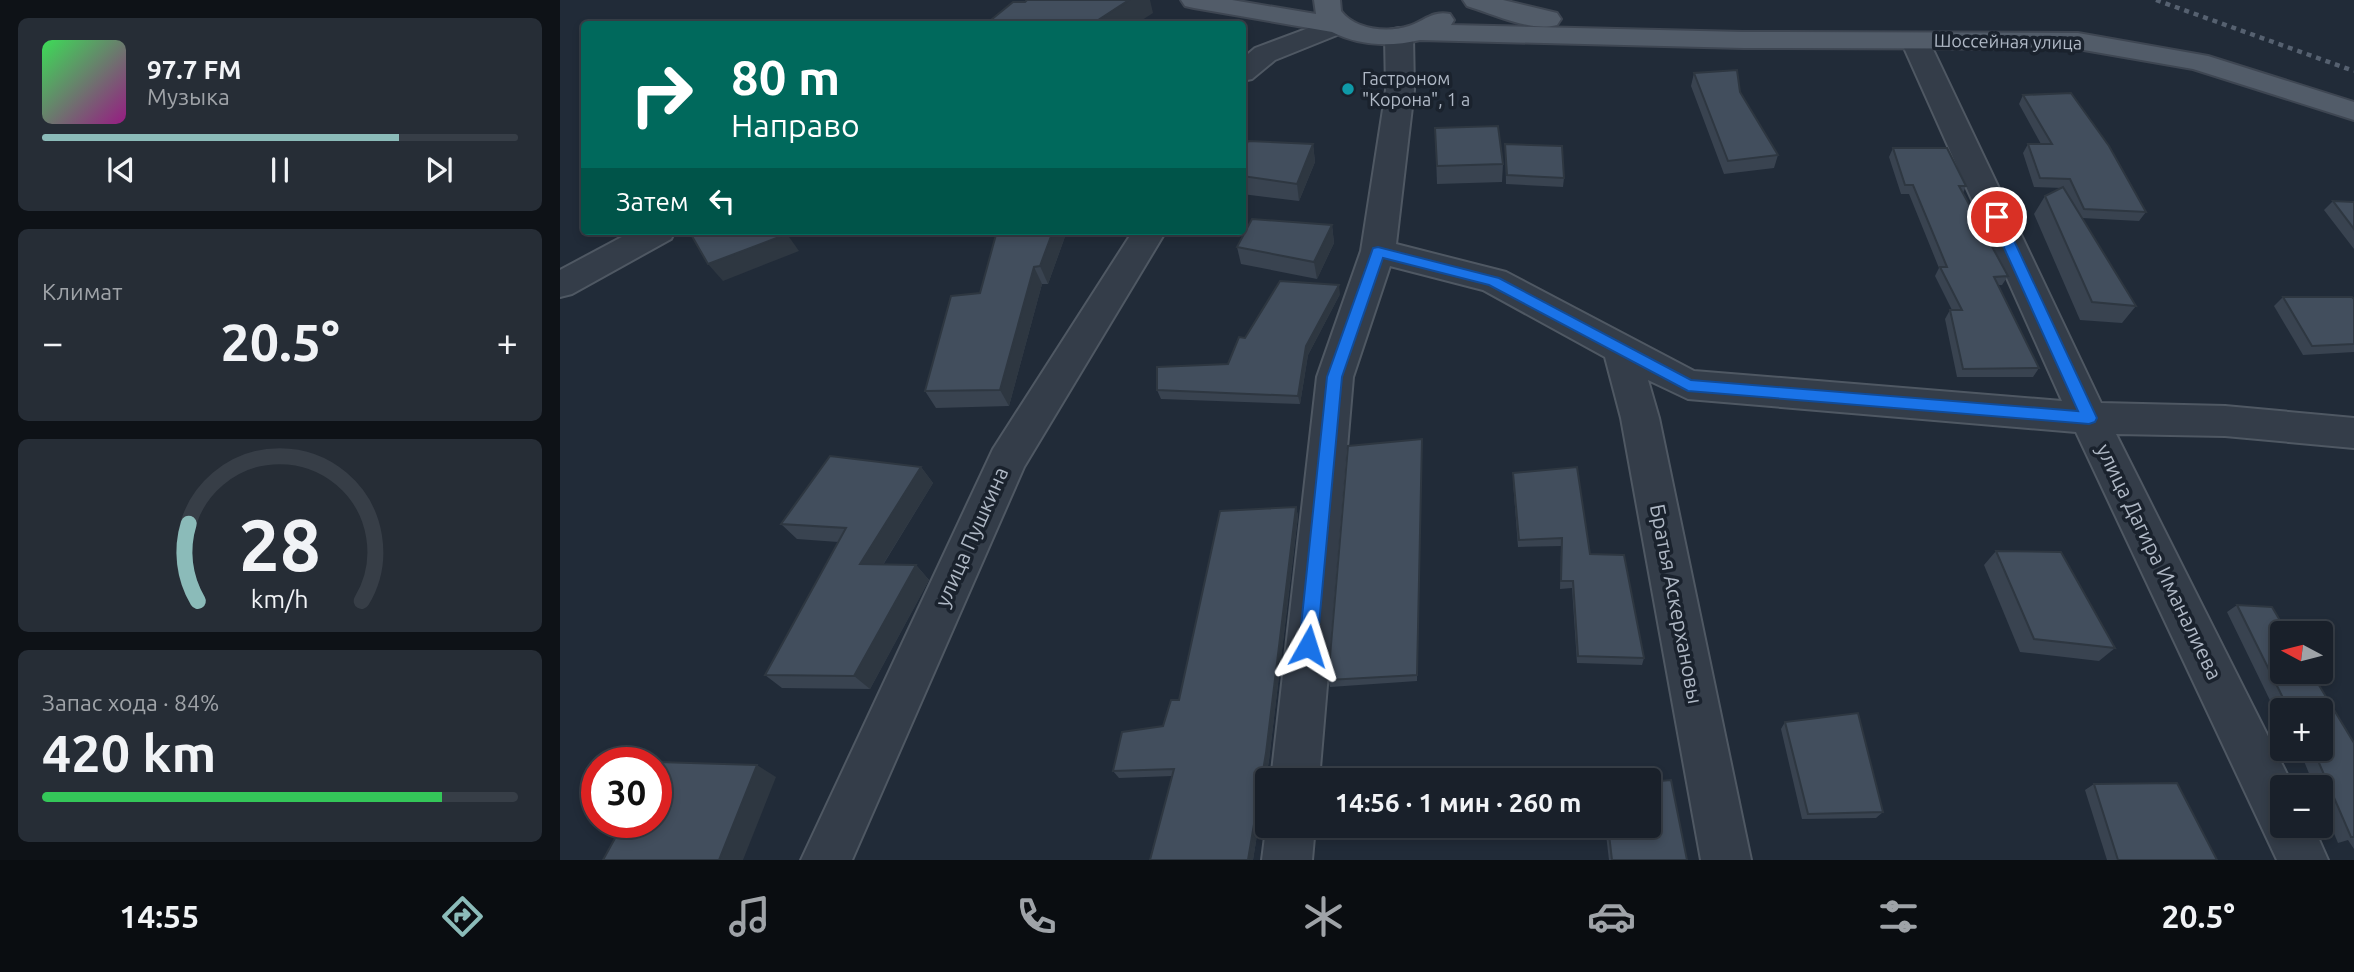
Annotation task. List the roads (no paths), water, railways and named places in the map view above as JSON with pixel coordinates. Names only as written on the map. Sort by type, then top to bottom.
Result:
[{"type":"main road","points":[[1194,0],[1257,13],[1333,12],[1355,33],[1376,37],[1410,34],[1653,37]]},
{"type":"main road","points":[[1410,34],[1441,21],[1451,6],[1450,0]]},
{"type":"main road","points":[[1476,0],[1527,16],[1653,37]]},
{"type":"main road","name":"Шоссейная улица","points":[[1653,37],[2078,41],[2198,62],[2354,111]]},
{"type":"street","points":[[1246,70],[1265,54],[1333,12]]},
{"type":"street","points":[[1296,768],[1335,377],[1378,251],[1410,34]]},
{"type":"street","name":"улица Дагира Иманалиева","points":[[1915,41],[2089,418],[2270,791]]},
{"type":"street","points":[[560,285],[652,235]]},
{"type":"street","name":"улица Пушкина","points":[[825,860],[1007,460],[1148,235]]},
{"type":"street","points":[[1378,251],[1494,281],[1688,386],[2089,418],[2225,421],[2354,433]]},
{"type":"street","name":"Братья Аскерхановы","points":[[1621,350],[1640,418],[1726,860]]},
{"type":"street","points":[[1287,860],[1289,838]]},
{"type":"street","points":[[2293,838],[2303,860]]},
{"type":"railway","points":[[2156,0],[2354,71]]},
{"type":"place","name":"Гастроном \"Корона\", 1 а","points":[[1348,89]]}]
